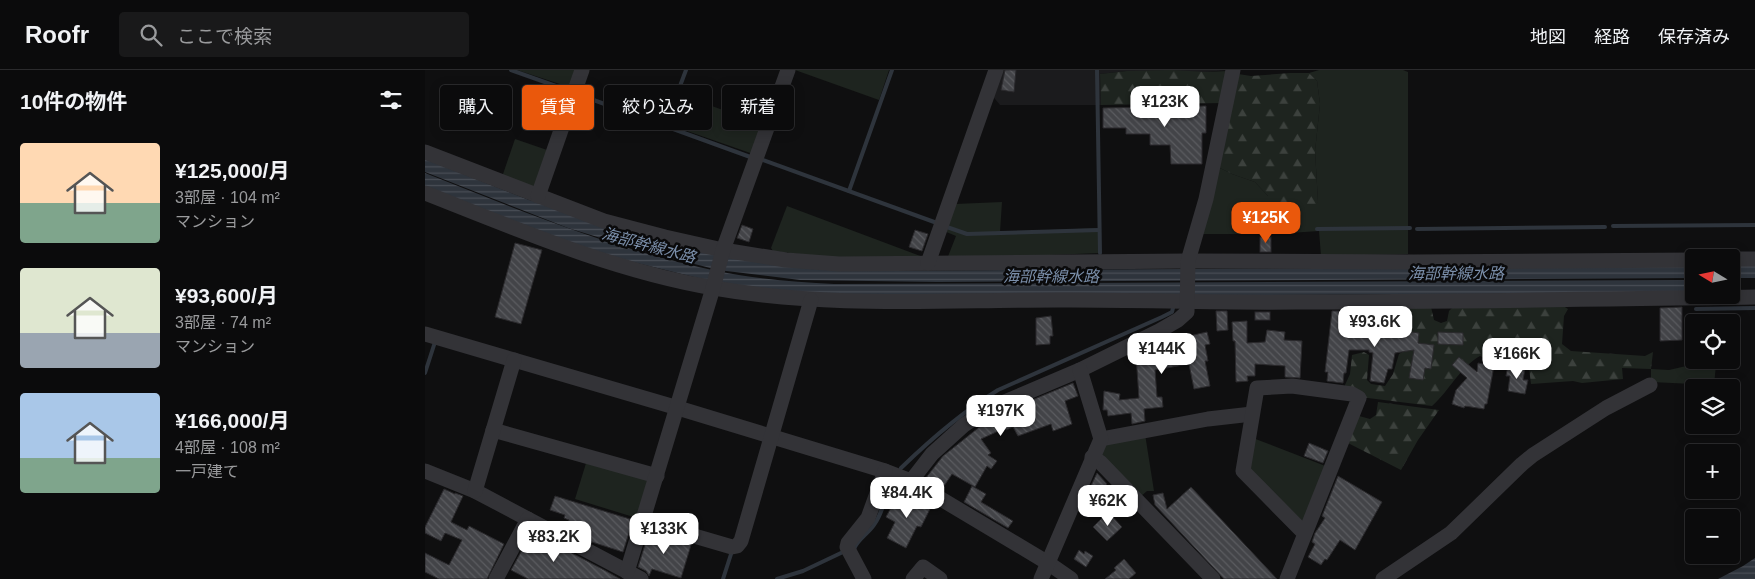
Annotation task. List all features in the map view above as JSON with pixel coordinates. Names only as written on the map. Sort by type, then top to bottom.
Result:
[{"type":"street","points":[[538,196],[582,70]]},
{"type":"street","points":[[627,572],[678,408],[722,253],[788,70]]},
{"type":"street","points":[[928,263],[996,70]]},
{"type":"street","points":[[911,481],[932,454],[964,425],[988,409],[1081,370],[1159,332],[1187,312],[1188,263],[1206,200],[1233,70]]},
{"type":"street","points":[[425,152],[605,221],[722,253],[786,260],[839,264],[1685,260]]},
{"type":"street","points":[[425,194],[599,259],[635,270],[713,288],[786,299],[881,302],[1040,300],[1187,302],[1755,297]]},
{"type":"street","points":[[1740,259],[1755,259]]},
{"type":"street","points":[[643,521],[732,547],[737,546],[741,541],[811,300]]},
{"type":"street","points":[[425,334],[885,471],[911,481],[1048,563],[1071,579]]},
{"type":"street","points":[[475,491],[514,360]]},
{"type":"street","points":[[1041,579],[1101,439],[1081,370]]},
{"type":"street","points":[[1383,579],[1451,533],[1533,455],[1607,408],[1649,385]]},
{"type":"street","points":[[1287,579],[1305,534],[1359,398],[1352,394],[1292,386],[1257,388],[1243,471],[1305,534]]},
{"type":"street","points":[[1101,439],[1208,419],[1252,414]]},
{"type":"street","points":[[493,430],[657,476]]},
{"type":"street","points":[[1092,457],[1100,462],[1213,579]]},
{"type":"street","points":[[864,579],[847,547],[848,543],[868,518],[885,471]]},
{"type":"street","points":[[426,474],[475,491],[641,579]]},
{"type":"street","points":[[496,579],[528,519]]},
{"type":"street","points":[[913,579],[923,568],[940,579]]},
{"type":"shaded area","points":[[998,70],[1228,70],[1206,72],[1127,71],[1100,74],[1101,105],[1000,105],[990,93]]},
{"type":"green space","points":[[517,70],[579,70],[573,85],[563,85]]},
{"type":"green space","points":[[795,70],[889,70],[879,100]]},
{"type":"green space","points":[[1172,70],[1228,71],[1222,103],[1101,105],[1100,74]]},
{"type":"green space","points":[[1319,70],[1403,70],[1408,72],[1408,254],[1321,256],[1319,231],[1275,234],[1198,234],[1216,166],[1255,182],[1268,196],[1268,214],[1288,222],[1318,202],[1315,151],[1320,104],[1317,81],[1309,73]]},
{"type":"green space","points":[[1309,73],[1317,81],[1320,104],[1315,151],[1318,202],[1312,214],[1301,214],[1288,222],[1276,224],[1268,214],[1268,196],[1255,182],[1216,166],[1238,74],[1251,76]]},
{"type":"green space","points":[[712,106],[722,110],[722,130],[765,130],[756,155],[684,130],[712,130]]},
{"type":"green space","points":[[515,139],[550,151],[536,189],[502,177]]},
{"type":"green space","points":[[1002,202],[1000,232],[1100,228],[1101,253],[947,259],[956,236],[939,229],[955,204]]},
{"type":"green space","points":[[787,206],[923,257],[832,258],[773,251],[771,248]]},
{"type":"green space","points":[[1560,304],[1568,309],[1564,316],[1562,344],[1571,351],[1645,356],[1653,352],[1651,369],[1622,368],[1623,379],[1582,383],[1573,381],[1531,384],[1529,368],[1523,359],[1487,359],[1480,356],[1460,373],[1432,406],[1360,397],[1346,390],[1345,385],[1350,374],[1352,355],[1364,352],[1369,355],[1367,380],[1371,384],[1385,386],[1393,374],[1399,354],[1406,350],[1406,310],[1414,306],[1431,307],[1434,320],[1441,323],[1447,321],[1449,311],[1453,307]]},
{"type":"green space","points":[[1685,366],[1685,369],[1716,369],[1715,379],[1685,379],[1685,384],[1651,382],[1651,369],[1669,370]]},
{"type":"green space","points":[[1378,402],[1439,410],[1418,440],[1401,470],[1346,442],[1359,416],[1370,419],[1376,415]]},
{"type":"green space","points":[[1145,434],[1154,491],[1147,491],[1140,497],[1101,457],[1104,441]]},
{"type":"green space","points":[[1253,438],[1328,467],[1305,525],[1249,472]]},
{"type":"green space","points":[[587,460],[648,476],[640,519],[575,499]]},
{"type":"water","name":"海部幹線水路","points":[[425,159],[529,200],[848,271],[1685,266],[1685,278],[937,282],[800,280],[718,270],[640,250],[568,228],[425,172]]},
{"type":"water","points":[[425,173],[606,241],[717,271],[775,280],[834,284],[1685,280],[1685,293],[836,297],[743,289],[600,254],[425,187]]},
{"type":"water","points":[[1740,266],[1755,266],[1755,278],[1740,278]]},
{"type":"water","points":[[1755,558],[1755,579],[1718,579],[1743,566]]},
{"type":"building","points":[[1005,70],[1016,70],[1014,92],[1001,90]]},
{"type":"building","points":[[1206,106],[1206,133],[1202,133],[1202,164],[1171,164],[1170,145],[1150,145],[1150,134],[1126,134],[1126,128],[1103,128],[1103,108]]},
{"type":"building","points":[[742,225],[753,229],[749,242],[737,238]]},
{"type":"building","points":[[915,230],[928,234],[922,251],[909,247]]},
{"type":"building","points":[[1260,237],[1271,237],[1271,252],[1260,252]]},
{"type":"building","points":[[515,243],[542,250],[521,324],[495,317]]},
{"type":"building","points":[[1682,307],[1682,340],[1660,341],[1660,308]]},
{"type":"building","points":[[1216,311],[1227,311],[1228,330],[1217,331]]},
{"type":"building","points":[[1332,311],[1339,311],[1339,332],[1357,332],[1357,316],[1370,316],[1369,311],[1384,311],[1386,331],[1405,327],[1405,331],[1419,333],[1418,343],[1434,345],[1431,369],[1425,368],[1423,380],[1409,378],[1414,350],[1395,353],[1392,369],[1388,369],[1384,383],[1370,381],[1373,353],[1369,352],[1369,350],[1349,350],[1343,383],[1327,381],[1328,372],[1325,372]]},
{"type":"building","points":[[1255,312],[1270,312],[1270,320],[1255,320]]},
{"type":"building","points":[[1051,316],[1053,336],[1050,336],[1050,344],[1036,345],[1036,318]]},
{"type":"building","points":[[1247,321],[1247,343],[1265,342],[1267,330],[1285,332],[1284,340],[1302,341],[1300,378],[1285,377],[1285,366],[1255,364],[1255,376],[1247,376],[1248,381],[1236,382],[1235,341],[1233,341],[1232,322]]},
{"type":"building","points":[[1207,332],[1210,344],[1205,345],[1208,361],[1205,361],[1210,386],[1194,389],[1189,364],[1155,370],[1157,397],[1162,397],[1163,407],[1144,409],[1145,421],[1132,424],[1131,413],[1108,416],[1107,410],[1103,410],[1104,391],[1120,394],[1119,400],[1139,398],[1136,355],[1147,354],[1147,349],[1168,347],[1167,341]]},
{"type":"building","points":[[1438,332],[1463,333],[1463,345],[1438,344]]},
{"type":"building","points":[[1459,357],[1477,372],[1478,363],[1494,366],[1487,404],[1485,404],[1484,409],[1465,406],[1464,408],[1452,404],[1456,390],[1467,378],[1452,365]]},
{"type":"building","points":[[1508,365],[1525,368],[1523,380],[1528,380],[1525,394],[1508,391],[1510,376],[1506,376]]},
{"type":"building","points":[[1073,383],[1078,396],[1065,401],[1072,424],[1053,431],[1051,424],[1018,436],[1013,427],[1006,430],[1005,428],[981,439],[991,453],[988,455],[997,461],[991,469],[987,466],[975,487],[952,474],[942,489],[925,479],[943,456],[992,417],[1015,408],[1018,414],[1035,408],[1032,400]]},
{"type":"building","points":[[1309,443],[1328,451],[1323,463],[1304,456]]},
{"type":"building","points":[[1097,473],[1107,484],[1095,496],[1089,490]]},
{"type":"building","points":[[1338,476],[1382,502],[1355,550],[1340,540],[1327,560],[1325,559],[1321,565],[1308,557],[1315,544],[1312,542],[1315,533],[1325,518],[1322,516]]},
{"type":"building","points":[[972,486],[986,494],[981,502],[1013,521],[1008,528],[964,502]]},
{"type":"building","points":[[1191,487],[1277,579],[1224,579],[1155,505],[1153,495],[1163,493],[1167,509]]},
{"type":"building","points":[[444,489],[463,496],[451,522],[467,530],[469,526],[504,544],[487,579],[439,579],[425,572],[425,553],[449,565],[462,540],[445,533],[441,541],[425,533],[425,527]]},
{"type":"building","points":[[555,496],[633,520],[623,552],[592,542],[583,538],[584,535],[567,529],[569,520],[564,518],[565,515],[550,510]]},
{"type":"building","points":[[911,497],[926,502],[925,504],[931,507],[921,527],[917,526],[906,548],[887,538],[895,522],[886,517],[896,498],[907,503]]},
{"type":"building","points":[[1108,512],[1122,527],[1107,541],[1093,527]]},
{"type":"building","points":[[532,532],[620,579],[528,579],[511,570]]},
{"type":"building","points":[[649,532],[691,545],[681,578],[652,569],[649,576],[646,571],[638,567]]},
{"type":"building","points":[[1079,550],[1084,554],[1085,551],[1093,556],[1086,567],[1074,559]]},
{"type":"building","points":[[1124,559],[1136,573],[1129,579],[1105,579],[1116,570],[1114,568]]},
{"type":"waterway","points":[[511,70],[553,85]]},
{"type":"waterway","points":[[680,85],[686,70]]},
{"type":"waterway","points":[[849,191],[892,70]]},
{"type":"waterway","points":[[1097,70],[1100,253]]},
{"type":"waterway","points":[[594,100],[753,158]]},
{"type":"waterway","points":[[760,159],[937,223]]},
{"type":"waterway","points":[[1613,226],[1755,225]]},
{"type":"waterway","points":[[944,226],[967,234],[1099,230]]},
{"type":"waterway","points":[[1417,229],[1605,227]]},
{"type":"waterway","points":[[1317,229],[1410,228]]},
{"type":"waterway","points":[[901,468],[947,426],[998,390],[1162,317],[1172,312],[1173,308]]},
{"type":"waterway","points":[[1696,309],[1755,308]]},
{"type":"waterway","points":[[425,373],[435,342]]},
{"type":"waterway","points":[[854,549],[858,542],[872,528],[880,515],[890,481]]},
{"type":"waterway","points":[[723,579],[732,551]]},
{"type":"waterway","points":[[777,579],[803,571],[843,552]]}]
